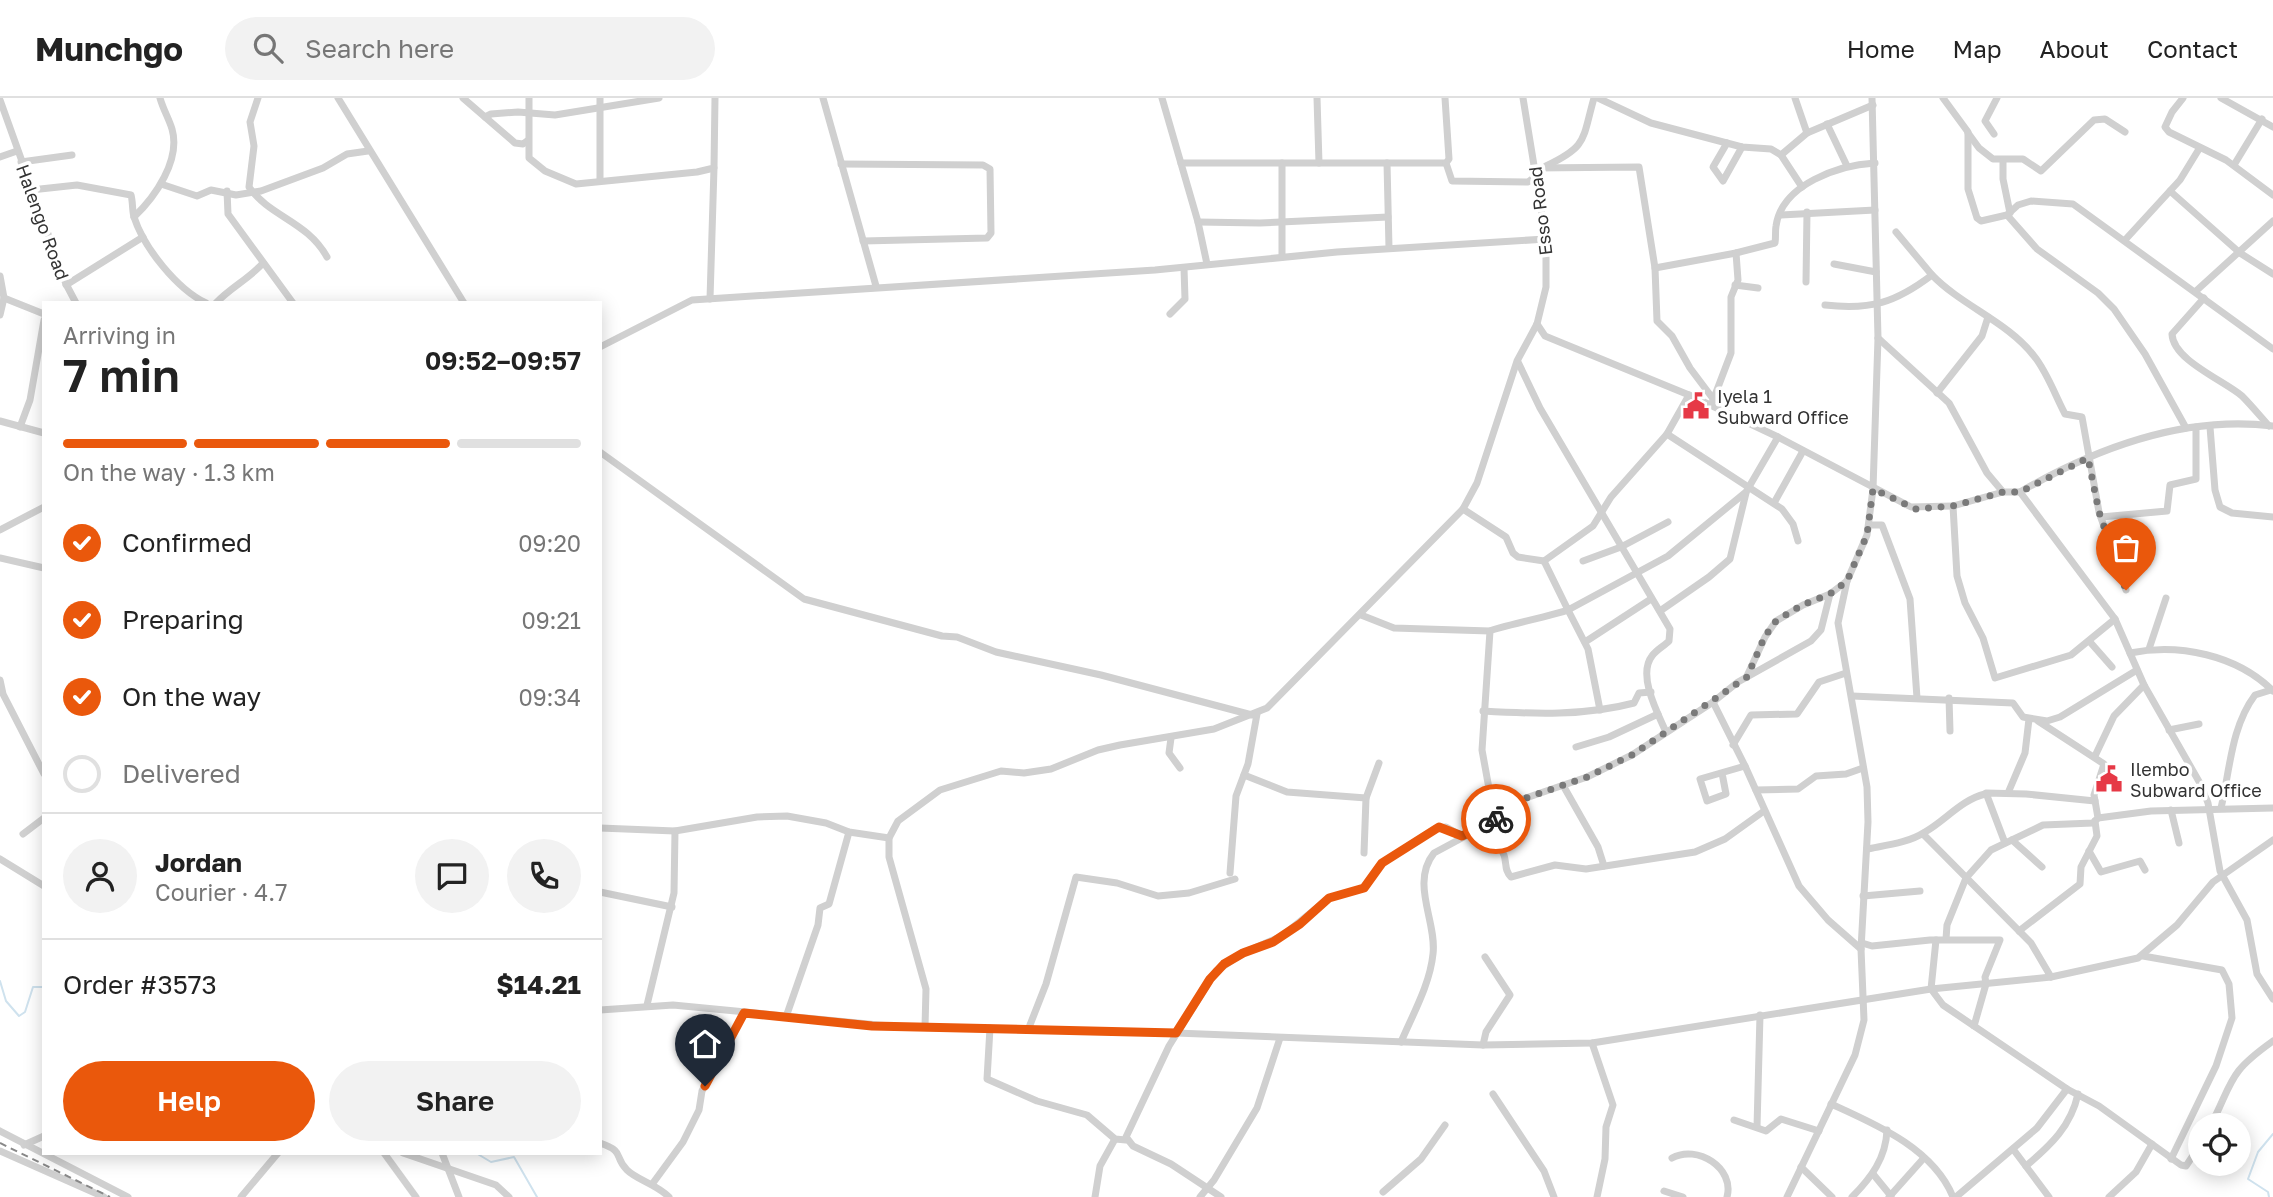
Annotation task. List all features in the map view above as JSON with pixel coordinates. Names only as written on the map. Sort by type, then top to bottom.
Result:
[{"type":"street","points":[[134,217],[161,184],[173,132],[160,98]]},
{"type":"street","points":[[258,98],[250,122],[249,134],[254,146],[248,183],[252,192],[311,234],[327,257]]},
{"type":"street","points":[[338,98],[368,151],[463,301]]},
{"type":"street","points":[[463,98],[515,142],[523,144],[527,141]]},
{"type":"street","points":[[529,98],[529,158],[545,171],[576,184],[698,172],[714,168]]},
{"type":"street","points":[[485,117],[499,113],[555,115],[600,102],[659,98]]},
{"type":"street","points":[[710,299],[715,98]]},
{"type":"street","points":[[823,98],[876,286]]},
{"type":"street","points":[[1162,98],[1198,222],[1207,264]]},
{"type":"street","points":[[1317,98],[1319,163]]},
{"type":"street","points":[[1445,98],[1449,159],[1446,163],[1452,181],[1528,182],[1538,170],[1570,155],[1582,144],[1596,98],[1651,123],[1742,147],[1771,149],[1781,155],[1802,187]]},
{"type":"street","name":"Esso Road","points":[[889,838],[904,815],[940,790],[1001,771],[1024,773],[1051,769],[1098,750],[1214,729],[1255,715],[1292,685],[1463,509],[1477,483],[1517,361],[1537,324],[1546,287],[1546,239],[1538,170],[1522,98]]},
{"type":"street","points":[[1795,98],[1807,132]]},
{"type":"street","points":[[1781,155],[1807,132],[1873,100],[1884,98]]},
{"type":"street","points":[[1943,98],[1988,156],[2003,160],[2023,159],[2041,171],[2094,120],[2105,119],[2125,132]]},
{"type":"street","points":[[1994,134],[1985,121],[1997,98]]},
{"type":"street","points":[[2183,98],[2165,127],[2199,149],[2234,165],[2273,195]]},
{"type":"street","points":[[2221,98],[2273,127]]},
{"type":"street","name":"Halengo Road","points":[[0,100],[66,285],[75,301]]},
{"type":"street","points":[[1787,1197],[1861,1039],[1866,999],[1861,946],[1867,849],[1867,787],[1838,623],[1847,581],[1869,525],[1873,489],[1878,338],[1873,100]]},
{"type":"street","points":[[600,102],[600,181]]},
{"type":"street","points":[[2234,165],[2262,119]]},
{"type":"street","points":[[1827,124],[1847,166]]},
{"type":"street","points":[[1968,132],[1968,189],[1980,221],[2009,214],[2018,205],[2031,201],[2073,204],[2273,349]]},
{"type":"street","points":[[1727,143],[1713,166],[1723,181],[1742,147]]},
{"type":"street","points":[[2125,240],[2170,191],[2199,149]]},
{"type":"street","points":[[161,184],[197,196],[211,190],[227,191],[236,195],[296,179],[347,154],[368,151]]},
{"type":"street","points":[[0,157],[17,152]]},
{"type":"street","points":[[21,162],[72,155]]},
{"type":"street","points":[[2003,160],[2009,214],[2037,249],[2098,293],[2115,309],[2145,354],[2186,428]]},
{"type":"street","points":[[841,163],[984,165],[990,169],[991,233],[988,238],[863,241]]},
{"type":"street","points":[[1181,163],[1446,163]]},
{"type":"street","points":[[1282,163],[1282,257]]},
{"type":"street","points":[[1387,163],[1389,248]]},
{"type":"street","points":[[1655,268],[1776,243],[1776,225],[1802,187],[1847,166],[1875,163]]},
{"type":"street","points":[[1538,170],[1639,167],[1655,268],[1657,321],[1672,336],[1712,403]]},
{"type":"street","points":[[31,190],[77,185],[124,192],[132,197],[134,217],[144,237],[173,276],[204,301]]},
{"type":"street","points":[[227,191],[228,214],[292,301]]},
{"type":"street","points":[[2170,191],[2240,253],[2273,274]]},
{"type":"street","points":[[1781,215],[1875,210]]},
{"type":"street","points":[[1806,282],[1807,212]]},
{"type":"street","points":[[1198,222],[1282,222],[1388,217]]},
{"type":"street","points":[[2196,291],[2273,221]]},
{"type":"street","points":[[1896,232],[1932,275],[1962,302],[1988,317],[2034,356],[2065,414],[2082,416],[2101,517],[2126,590]]},
{"type":"street","points":[[66,285],[144,237]]},
{"type":"street","points":[[602,346],[682,303],[710,299],[876,286],[1184,268],[1389,248],[1546,239]]},
{"type":"street","points":[[1712,403],[1731,353],[1731,297],[1738,276],[1736,253]]},
{"type":"street","points":[[218,301],[231,288],[250,278],[263,263]]},
{"type":"street","points":[[1834,264],[1876,272]]},
{"type":"street","points":[[1170,314],[1185,299],[1184,268]]},
{"type":"street","points":[[1825,304],[1860,307],[1876,304],[1903,294],[1932,275]]},
{"type":"street","points":[[0,276],[3,301],[0,315]]},
{"type":"street","points":[[1735,285],[1758,288]]},
{"type":"street","points":[[2204,298],[2172,334],[2172,341],[2187,359],[2242,397],[2271,426]]},
{"type":"street","points":[[3,301],[42,313]]},
{"type":"street","points":[[1937,393],[1982,336],[1988,317]]},
{"type":"street","points":[[1537,324],[1539,332],[1545,336],[1712,403],[1916,509],[1953,506],[2003,492],[2020,492],[2133,439],[2196,427],[2271,426]]},
{"type":"street","points":[[20,427],[30,400],[42,331]]},
{"type":"street","points":[[1878,338],[1953,409],[1987,473],[2003,492]]},
{"type":"street","points":[[1517,361],[1545,418],[1639,573],[1671,635],[1669,641],[1652,656],[1647,665],[1651,692],[1666,733]]},
{"type":"street","points":[[1463,509],[1506,537],[1513,553],[1518,557],[1544,561],[1583,535],[1667,435],[1689,395]]},
{"type":"street","points":[[0,421],[42,432]]},
{"type":"street","points":[[2210,426],[2215,490],[2220,507],[2232,513],[2273,517]]},
{"type":"street","points":[[2101,517],[2166,511],[2170,485],[2196,479],[2196,427]]},
{"type":"street","points":[[1667,435],[1748,490],[1774,503],[1788,516],[1798,541]]},
{"type":"street","points":[[1660,611],[1730,559],[1748,490],[1779,437]]},
{"type":"street","points":[[1774,503],[1803,450]]},
{"type":"street","points":[[602,453],[689,513],[781,584],[811,602],[942,636],[957,637],[996,652],[1101,675],[1255,715],[1244,775],[1236,796],[1233,876],[1178,895],[1158,896],[1118,883],[1076,877],[1046,985],[1028,1030]]},
{"type":"street","points":[[1361,615],[1394,628],[1490,631],[1499,626],[1531,622],[1568,610],[1668,556],[1748,490]]},
{"type":"street","points":[[2020,492],[2115,619],[2144,685],[2201,785],[2210,809],[2215,853],[2222,875],[2247,920],[2257,974],[2273,999]]},
{"type":"street","points":[[1953,506],[1957,576],[1965,603],[1983,638],[1993,677],[1999,678],[2071,655],[2115,619]]},
{"type":"street","points":[[0,530],[42,508]]},
{"type":"street","points":[[1583,561],[1621,547],[1668,522]]},
{"type":"street","points":[[1869,525],[1882,525],[1907,587],[1915,651],[1917,698]]},
{"type":"street","points":[[0,558],[42,568]]},
{"type":"street","points":[[1544,561],[1585,642],[1600,710]]},
{"type":"street","points":[[1747,677],[1765,636],[1776,621],[1796,608],[1830,594],[1847,581]]},
{"type":"street","points":[[1401,1042],[1423,991],[1434,951],[1425,896],[1426,868],[1434,853],[1500,817],[1523,799],[1564,787],[1610,767],[1666,733],[1747,677],[1818,635],[1830,594]]},
{"type":"street","points":[[2149,649],[2166,598]]},
{"type":"street","points":[[1585,642],[1651,599]]},
{"type":"street","points":[[1490,631],[1482,750],[1490,794],[1500,817]]},
{"type":"street","points":[[2090,642],[2112,667]]},
{"type":"street","points":[[2130,653],[2149,649],[2207,655],[2249,672],[2272,690]]},
{"type":"street","points":[[1852,696],[1949,698],[1979,703],[2013,703],[2020,714],[2029,719],[2055,721],[2137,670]]},
{"type":"street","points":[[1733,745],[1751,715],[1797,714],[1819,682],[1846,673]]},
{"type":"street","points":[[0,680],[2,697],[42,771]]},
{"type":"street","points":[[2095,756],[2114,716],[2144,685]]},
{"type":"street","points":[[2221,808],[2229,757],[2249,705],[2255,695],[2272,690]]},
{"type":"street","points":[[1483,711],[1545,714],[1600,710],[1634,703],[1639,693],[1651,692]]},
{"type":"street","points":[[1949,698],[1950,730]]},
{"type":"street","points":[[1713,702],[1799,886],[1828,920],[1861,946],[1946,939],[2000,940],[1985,977],[1986,984],[1974,1026]]},
{"type":"street","points":[[1576,747],[1609,737],[1658,714]]},
{"type":"street","points":[[2008,793],[2025,752],[2029,719]]},
{"type":"street","points":[[2019,931],[2080,884],[2081,867],[2097,836],[2095,789],[2104,768],[2095,756],[2038,721]]},
{"type":"street","points":[[2169,730],[2199,724]]},
{"type":"street","points":[[1171,738],[1169,752],[1180,768]]},
{"type":"street","points":[[1364,853],[1366,798],[1379,763]]},
{"type":"street","points":[[1722,773],[1726,794],[1707,801],[1699,780],[1722,773],[1745,766]]},
{"type":"street","points":[[1756,790],[1798,789],[1816,776],[1846,774],[1863,768]]},
{"type":"street","points":[[1244,775],[1287,792],[1366,798]]},
{"type":"street","points":[[1564,787],[1598,847],[1604,866]]},
{"type":"street","points":[[1867,849],[1896,844],[1923,834],[1953,810],[1985,794],[2008,793],[2095,801]]},
{"type":"street","points":[[1985,794],[2009,841],[2042,867]]},
{"type":"street","points":[[1946,939],[1947,925],[1966,878],[1986,854],[2043,825],[2171,810],[2273,808]]},
{"type":"street","points":[[2171,810],[2179,843]]},
{"type":"street","points":[[1485,824],[1505,858],[1505,869],[1510,876],[1555,865],[1581,869],[1695,852],[1725,839],[1764,811]]},
{"type":"street","points":[[602,828],[675,831],[757,817],[787,816],[826,823],[849,832],[889,838],[892,877],[902,898],[926,989],[925,1027]]},
{"type":"street","points":[[23,834],[42,820]]},
{"type":"street","points":[[1126,1140],[1133,1116],[1176,1033],[1210,979],[1224,964],[1243,953],[1273,942],[1300,924],[1329,898],[1364,888],[1382,863],[1439,827],[1462,836]]},
{"type":"street","points":[[647,1006],[656,959],[672,907],[675,831]]},
{"type":"street","points":[[786,1017],[818,925],[820,908],[831,900],[849,832]]},
{"type":"street","points":[[1923,834],[2040,954],[2051,977]]},
{"type":"street","points":[[2143,956],[2177,925],[2222,875],[2273,840]]},
{"type":"street","points":[[2090,851],[2101,872],[2140,861],[2145,870]]},
{"type":"street","points":[[0,859],[42,885]]},
{"type":"street","points":[[1863,896],[1920,891]]},
{"type":"street","points":[[602,892],[672,907]]},
{"type":"street","points":[[1936,940],[1931,989],[1942,1005],[2067,1089],[2087,1099],[2171,1159],[2185,1166],[2188,1162]]},
{"type":"street","points":[[602,1010],[647,1006],[925,1027],[1483,1045],[1592,1043],[1931,989],[2051,977],[2143,956],[2222,970],[2229,984],[2233,1007],[2216,1066],[2171,1159]]},
{"type":"street","points":[[1483,1045],[1486,1032],[1510,995],[1485,957]]},
{"type":"street","points":[[653,1183],[683,1142],[699,1110],[701,1094],[744,1013]]},
{"type":"street","points":[[1757,1127],[1760,1015]]},
{"type":"street","points":[[990,1028],[988,1079],[1037,1101],[1087,1115],[1115,1139],[1126,1140],[1171,1164],[1221,1197]]},
{"type":"street","points":[[1200,1197],[1214,1180],[1257,1108],[1280,1038]]},
{"type":"street","points":[[2216,1113],[2232,1076],[2250,1057],[2273,1041]]},
{"type":"street","points":[[1592,1043],[1613,1105],[1606,1127],[1605,1159],[1597,1197]]},
{"type":"street","points":[[1831,1104],[1887,1130],[1923,1159],[1945,1182],[1954,1197],[2037,1128],[2067,1089]]},
{"type":"street","points":[[1493,1094],[1544,1171],[1554,1197]]},
{"type":"street","points":[[2071,1119],[2078,1094]]},
{"type":"street","points":[[2026,1166],[2049,1145],[2087,1099]]},
{"type":"street","points":[[1734,1120],[1768,1131],[1781,1119],[1819,1132]]},
{"type":"street","points":[[1383,1192],[1421,1159],[1445,1125]]},
{"type":"street","points":[[1852,1197],[1873,1174],[1885,1147],[1887,1130]]},
{"type":"street","points":[[0,1131],[42,1154]]},
{"type":"street","points":[[24,1145],[42,1137]]},
{"type":"street","points":[[1095,1197],[1100,1166],[1115,1139]]},
{"type":"street","points":[[602,1144],[617,1151],[628,1172],[653,1183],[670,1197]]},
{"type":"street","points":[[2113,1195],[2136,1172],[2152,1144]]},
{"type":"street","points":[[2013,1149],[2049,1197]]},
{"type":"street","points":[[0,1151],[104,1197]]},
{"type":"street","points":[[1672,1158],[1688,1154],[1711,1160],[1725,1176],[1727,1197]]},
{"type":"street","points":[[44,1155],[128,1197]]},
{"type":"street","points":[[241,1197],[276,1155]]},
{"type":"street","points":[[385,1155],[416,1197]]},
{"type":"street","points":[[408,1155],[496,1185],[509,1197]]},
{"type":"street","points":[[443,1155],[459,1197]]},
{"type":"street","points":[[1873,1174],[1890,1196],[1923,1159]]},
{"type":"street","points":[[1801,1167],[1832,1197]]},
{"type":"street","points":[[1664,1191],[1683,1197]]},
{"type":"waterway","points":[[0,981],[6,1001],[19,1016],[25,1012],[33,987],[42,987]]},
{"type":"waterway","points":[[2269,1197],[2268,1192],[2248,1179],[2258,1152],[2273,1134]]},
{"type":"waterway","points":[[479,1155],[491,1162],[514,1157],[537,1197]]},
{"type":"railway","points":[[0,1143],[110,1197]]},
{"type":"way so far","points":[[1496,819],[1523,799],[1564,787],[1632,755],[1747,677],[1765,636],[1776,621],[1802,605],[1830,594],[1847,581],[1867,535],[1873,489],[1916,509],[1953,506],[2003,492],[2020,492],[2088,458],[2099,512],[2126,590]]},
{"type":"place","name":"Iyela 1 Subward Office","points":[[1696,406]]},
{"type":"place","name":"Ilembo Subward Office","points":[[2109,779]]},
{"type":"route","points":[[705,1086],[744,1013],[872,1026],[1176,1033],[1210,979],[1224,964],[1243,953],[1273,942],[1300,924],[1329,898],[1364,888],[1382,863],[1413,846],[1439,827],[1447,827],[1462,836],[1496,819]]}]
